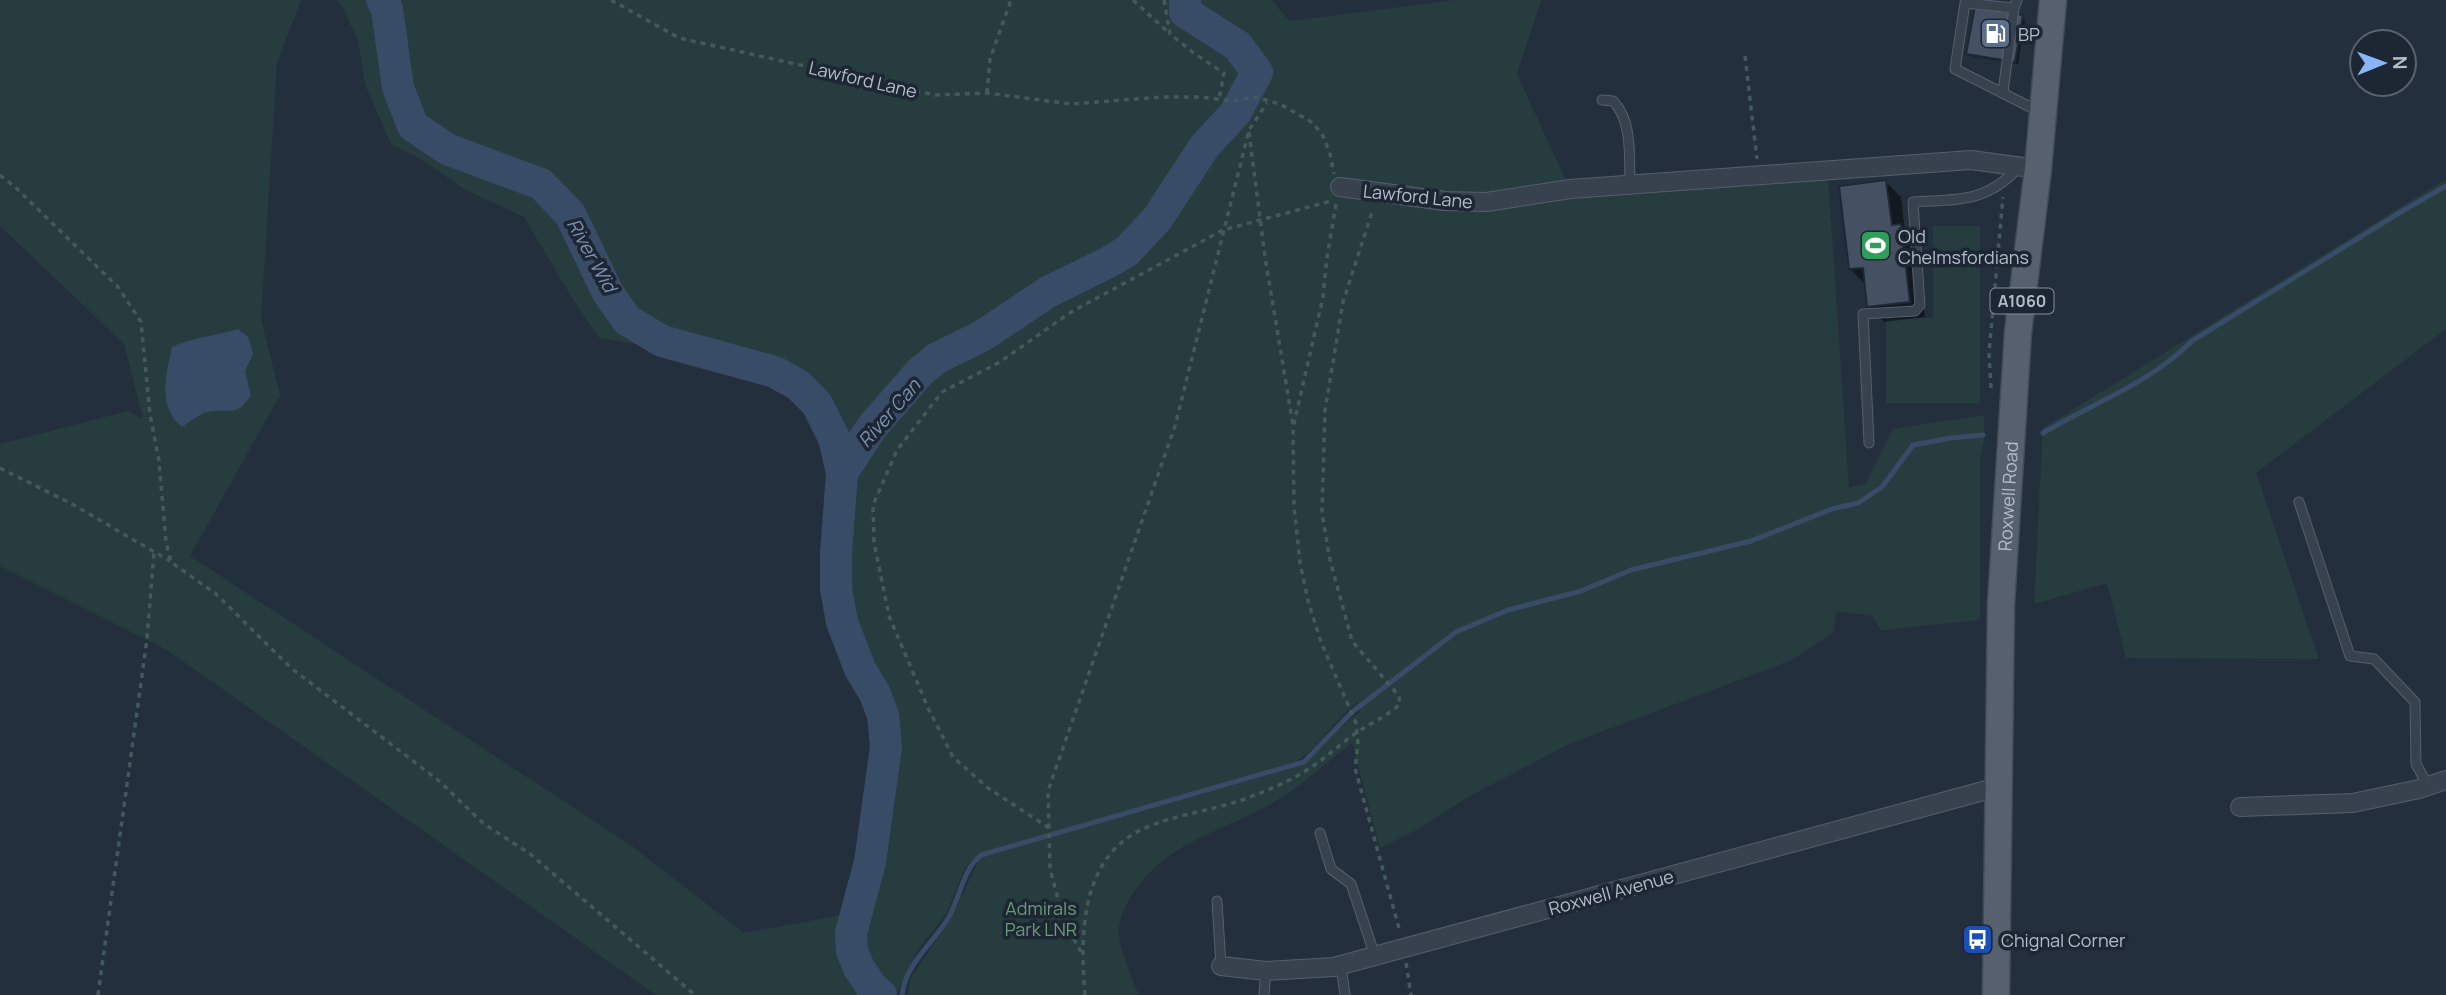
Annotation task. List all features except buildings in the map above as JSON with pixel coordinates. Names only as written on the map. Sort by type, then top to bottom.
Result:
[{"type":"main road","name":"Roxwell Road","points":[[1996,995],[2001,604],[2029,168],[2043,114],[2053,0]]},
{"type":"street","name":"Lawford Lane","points":[[1340,187],[1445,201],[1487,202],[1570,189],[1971,160],[2029,168]]},
{"type":"street","points":[[2240,807],[2353,803],[2446,780]]},
{"type":"street","name":"Roxwell Avenue","points":[[1221,965],[1266,971],[1341,965],[1998,787]]},
{"type":"lane","points":[[2003,92],[2016,4],[1965,3],[1955,69],[2043,114]]},
{"type":"lane","points":[[1602,100],[1613,101],[1625,121],[1630,184]]},
{"type":"lane","points":[[1869,443],[1863,314],[1915,311],[1920,304],[1913,202],[1969,198],[1991,191],[2029,168]]},
{"type":"lane","points":[[2299,502],[2350,656],[2374,659],[2414,702],[2416,764],[2428,786]]},
{"type":"lane","points":[[1320,834],[1331,869],[1351,884],[1376,956]]},
{"type":"lane","points":[[1217,901],[1221,965]]},
{"type":"lane","points":[[1341,965],[1345,995]]},
{"type":"lane","points":[[1264,995],[1266,971]]},
{"type":"path","name":"Lawford Lane","points":[[611,0],[679,38],[935,95],[987,93],[1071,104],[1163,97],[1233,101],[1255,97],[1280,104],[1313,123],[1323,136],[1340,187]]},
{"type":"path","points":[[987,93],[989,58],[1011,0]]},
{"type":"path","points":[[1133,0],[1170,34],[1224,73],[1219,100]]},
{"type":"path","points":[[1164,0],[1170,34]]},
{"type":"path","points":[[1745,56],[1759,175]]},
{"type":"path","points":[[1083,954],[1064,921],[1050,869],[1048,791],[1175,426],[1249,130],[1267,102]]},
{"type":"path","points":[[1249,130],[1293,428],[1294,506],[1300,563],[1321,642],[1356,723],[1355,768],[1404,948],[1411,995]]},
{"type":"path","points":[[0,175],[118,287],[141,322],[148,401],[159,461],[166,542],[171,562]]},
{"type":"path","points":[[1085,995],[1085,919],[1093,884],[1118,846],[1143,829],[1241,800],[1278,786],[1310,768],[1357,732],[1400,704],[1396,692],[1352,641],[1330,560],[1322,513],[1325,410],[1343,302],[1378,193]]},
{"type":"path","points":[[1049,828],[988,788],[953,757],[929,710],[889,616],[874,542],[873,505],[897,450],[942,392],[1000,362],[1082,306],[1223,230],[1337,200],[1323,297],[1293,428]]},
{"type":"path","points":[[0,468],[72,504],[171,562],[216,594],[291,668],[438,780],[484,824],[529,853],[695,995]]},
{"type":"path","points":[[97,995],[148,639],[154,552]]},
{"type":"green space","name":"Admirals Park LNR","points":[[0,0],[301,0],[277,63],[261,319],[280,395],[190,556],[632,846],[744,933],[842,915],[868,819],[874,779],[873,724],[866,701],[834,629],[828,597],[831,466],[827,438],[798,397],[767,376],[674,352],[599,338],[524,217],[464,189],[419,158],[391,144],[365,85],[358,42],[343,7],[337,0],[1272,0],[1290,21],[1455,0],[1541,0],[1517,74],[1573,196],[1828,176],[1849,488],[1866,483],[1893,429],[1984,415],[1984,441],[1980,459],[1980,620],[1881,630],[1872,615],[1836,612],[1834,632],[1790,661],[1569,744],[1380,848],[1352,743],[1279,799],[1170,856],[1139,885],[1124,911],[1119,935],[1139,995],[908,995],[910,979],[951,919],[979,860],[985,856],[1304,765],[1360,712],[1358,702],[1312,749],[1295,762],[977,854],[964,869],[947,913],[917,951],[898,991],[895,992],[885,985],[871,970],[864,952],[866,920],[843,915],[839,937],[842,958],[852,978],[866,995],[656,995],[167,650],[0,566],[0,444],[128,411],[143,419],[124,344],[0,226]]},
{"type":"green space","points":[[2446,179],[2446,329],[2256,473],[2319,659],[2126,658],[2107,583],[2034,604],[2043,428]]},
{"type":"green space","points":[[1933,226],[1980,226],[1980,403],[1886,403],[1886,319],[1933,318]]},
{"type":"water","points":[[238,329],[249,338],[253,354],[245,371],[251,395],[238,409],[208,412],[182,427],[174,419],[166,400],[166,379],[172,347]]},
{"type":"waterway","name":"River Wid","points":[[382,0],[387,9],[398,88],[413,126],[447,149],[541,184],[570,214],[608,293],[627,320],[662,341],[775,372],[798,385],[817,404],[834,438],[842,473]]},
{"type":"waterway","name":"River Can","points":[[881,995],[859,968],[852,951],[851,933],[870,862],[886,747],[883,715],[875,694],[860,669],[842,622],[836,589],[842,473],[872,427],[920,372],[937,358],[982,336],[1048,292],[1127,251],[1157,219],[1204,147],[1236,112],[1257,72],[1238,46],[1185,12],[1185,0]]},
{"type":"waterway","points":[[2043,433],[2140,381],[2192,341],[2446,186]]},
{"type":"waterway","points":[[902,995],[914,963],[943,927],[966,875],[981,855],[1304,762],[1352,712],[1456,632],[1508,610],[1581,591],[1631,570],[1751,541],[1832,509],[1858,503],[1882,487],[1913,445],[1983,435]]},
{"type":"place","name":"BP","points":[[1995,34]]},
{"type":"place","name":"Old Chelmsfordians","points":[[1875,246]]},
{"type":"place","name":"Chignal Corner","points":[[1978,940]]}]
